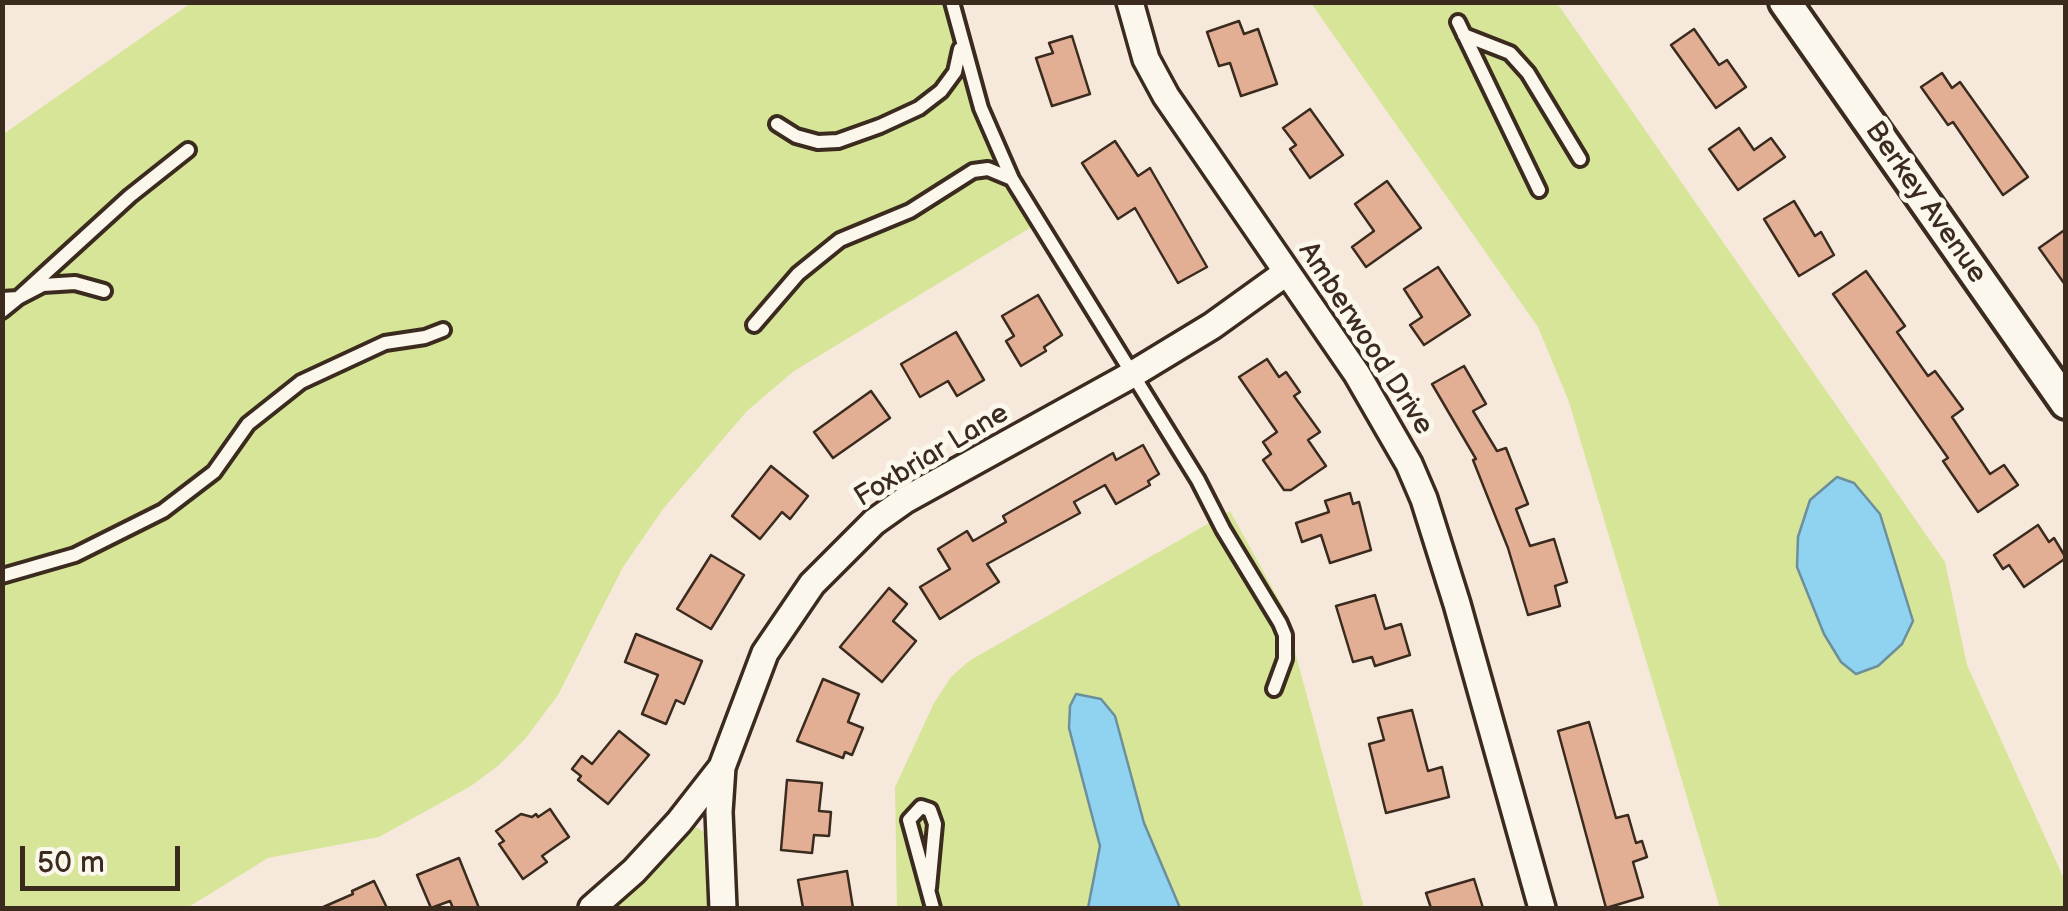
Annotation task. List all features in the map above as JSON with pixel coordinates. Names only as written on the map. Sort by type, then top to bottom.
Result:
[{"type":"street","name":"Amberwood Drive","points":[[1130,2],[1146,59],[1166,96],[1382,415],[1424,500],[1542,908]]},
{"type":"street","name":"Berkey Avenue","points":[[1785,2],[2056,367],[2066,403]]},
{"type":"street","name":"Foxbriar Lane","points":[[722,908],[722,767],[765,653],[812,584],[874,522],[905,500],[1133,374],[1212,326],[1288,272]]},
{"type":"street","points":[[592,908],[634,872],[722,767]]},
{"type":"lane","points":[[952,2],[980,108],[1012,178],[1280,622],[1285,636],[1285,659],[1274,688]]},
{"type":"lane","points":[[1539,190],[1461,29],[1510,53],[1528,74],[1580,158]]},
{"type":"lane","points":[[777,124],[796,136],[818,142],[838,141],[906,114],[941,91],[955,72],[960,59],[959,38]]},
{"type":"lane","points":[[2,311],[130,196],[188,150]]},
{"type":"lane","points":[[754,325],[798,274],[840,240],[910,211],[973,171],[988,169],[1012,178]]},
{"type":"lane","points":[[2,299],[18,298],[44,285],[75,283],[104,291]]},
{"type":"lane","points":[[2,576],[75,555],[164,512],[214,472],[248,424],[301,382],[385,343],[443,330]]},
{"type":"lane","points":[[929,888],[935,824],[930,810],[921,806],[909,820],[934,908]]},
{"type":"green space","points":[[191,3],[952,3],[981,108],[1038,223],[794,371],[747,411],[663,509],[623,567],[558,695],[525,739],[471,786],[379,837],[268,858],[187,908],[3,908],[2,135]]},
{"type":"green space","points":[[1311,3],[1557,3],[1945,562],[1967,665],[2065,881],[2065,908],[1720,908],[1569,402],[1538,327]]},
{"type":"green space","points":[[1230,511],[1283,607],[1364,908],[897,908],[895,787],[934,703],[951,677],[969,661]]},
{"type":"green space","points":[[696,827],[705,833],[709,908],[612,908],[643,881],[684,833]]},
{"type":"water","points":[[1837,477],[1854,483],[1880,514],[1913,621],[1902,644],[1878,666],[1856,674],[1841,662],[1824,634],[1797,567],[1798,537],[1810,500]]},
{"type":"water","points":[[1076,694],[1101,699],[1115,716],[1144,823],[1180,908],[1088,908],[1100,846],[1069,728],[1070,706]]},
{"type":"building","points":[[1239,21],[1244,34],[1258,29],[1277,84],[1241,96],[1230,63],[1219,66],[1207,32]]},
{"type":"building","points":[[1694,29],[1719,65],[1727,60],[1746,87],[1716,108],[1671,45]]},
{"type":"building","points":[[1072,36],[1090,94],[1052,106],[1036,58],[1053,53],[1049,43]]},
{"type":"building","points":[[1942,73],[1952,88],[1960,82],[2028,177],[2003,195],[1953,122],[1948,125],[1921,87]]},
{"type":"building","points":[[1310,109],[1343,155],[1310,178],[1290,149],[1296,145],[1283,128]]},
{"type":"building","points":[[1739,128],[1754,150],[1771,138],[1785,157],[1738,190],[1709,149]]},
{"type":"building","points":[[1115,141],[1138,176],[1150,168],[1207,267],[1178,283],[1135,208],[1118,219],[1082,163]]},
{"type":"building","points":[[1387,181],[1421,228],[1366,267],[1352,247],[1374,231],[1355,204]]},
{"type":"building","points":[[1794,201],[1815,236],[1821,232],[1834,255],[1799,276],[1764,219]]},
{"type":"building","points":[[2066,229],[2066,286],[2039,248]]},
{"type":"building","points":[[1438,267],[1470,315],[1424,345],[1410,325],[1422,317],[1404,289]]},
{"type":"building","points":[[1866,271],[1905,326],[1897,332],[1928,376],[1935,371],[1963,409],[1952,417],[1990,474],[2004,465],[2018,485],[1978,512],[1943,461],[1948,458],[1833,294]]},
{"type":"building","points":[[1038,295],[1062,335],[1044,347],[1046,351],[1021,366],[1006,341],[1014,336],[1002,316]]},
{"type":"building","points":[[956,332],[984,380],[957,396],[948,381],[920,397],[901,364]]},
{"type":"building","points":[[1267,359],[1279,377],[1286,372],[1300,392],[1294,396],[1320,432],[1308,440],[1326,466],[1291,490],[1284,490],[1263,460],[1271,454],[1263,442],[1277,432],[1239,377]]},
{"type":"building","points":[[1464,366],[1486,404],[1473,411],[1497,451],[1506,448],[1528,504],[1516,509],[1530,546],[1554,539],[1567,582],[1555,586],[1560,606],[1528,615],[1508,548],[1473,460],[1476,459],[1432,384]]},
{"type":"building","points":[[871,391],[890,418],[833,458],[814,432]]},
{"type":"building","points":[[1143,445],[1159,474],[1148,481],[1150,485],[1116,504],[1105,485],[1074,502],[1080,513],[987,564],[999,582],[940,619],[920,587],[950,569],[938,549],[967,531],[973,541],[1006,522],[1003,516],[1113,453],[1116,460]]},
{"type":"building","points":[[771,466],[808,496],[790,519],[782,512],[760,539],[732,516]]},
{"type":"building","points":[[1350,493],[1353,504],[1359,502],[1371,550],[1330,563],[1321,535],[1302,542],[1296,523],[1329,512],[1325,501]]},
{"type":"building","points":[[2038,525],[2049,542],[2054,538],[2066,558],[2024,587],[2009,565],[2003,569],[1994,555]]},
{"type":"building","points":[[711,555],[744,575],[711,629],[677,609]]},
{"type":"building","points":[[889,588],[907,604],[893,621],[916,641],[882,682],[840,647]]},
{"type":"building","points":[[1375,595],[1385,629],[1401,624],[1410,655],[1375,666],[1372,657],[1353,662],[1336,606]]},
{"type":"building","points":[[636,634],[702,661],[684,704],[676,700],[666,724],[642,714],[658,675],[625,662]]},
{"type":"building","points":[[823,679],[859,694],[848,722],[863,728],[852,755],[845,752],[843,758],[797,741]]},
{"type":"building","points":[[1412,710],[1428,771],[1442,767],[1449,797],[1386,813],[1369,744],[1384,740],[1378,718]]},
{"type":"building","points":[[1589,722],[1616,818],[1628,815],[1636,843],[1642,841],[1647,857],[1633,862],[1643,897],[1606,908],[1558,731]]},
{"type":"building","points":[[619,731],[649,755],[608,804],[578,780],[581,776],[572,769],[582,756],[592,764]]},
{"type":"building","points":[[787,780],[822,783],[819,811],[831,812],[829,836],[814,835],[812,853],[781,850]]},
{"type":"building","points":[[550,809],[569,837],[542,856],[547,862],[523,879],[499,844],[504,841],[496,831],[521,814],[538,817]]},
{"type":"building","points":[[459,858],[479,908],[453,908],[450,901],[431,908],[417,875]]},
{"type":"building","points":[[847,871],[853,908],[803,908],[798,880]]},
{"type":"building","points":[[1474,879],[1483,908],[1431,908],[1426,893]]},
{"type":"building","points":[[374,881],[387,908],[321,908],[353,894],[352,891]]}]
